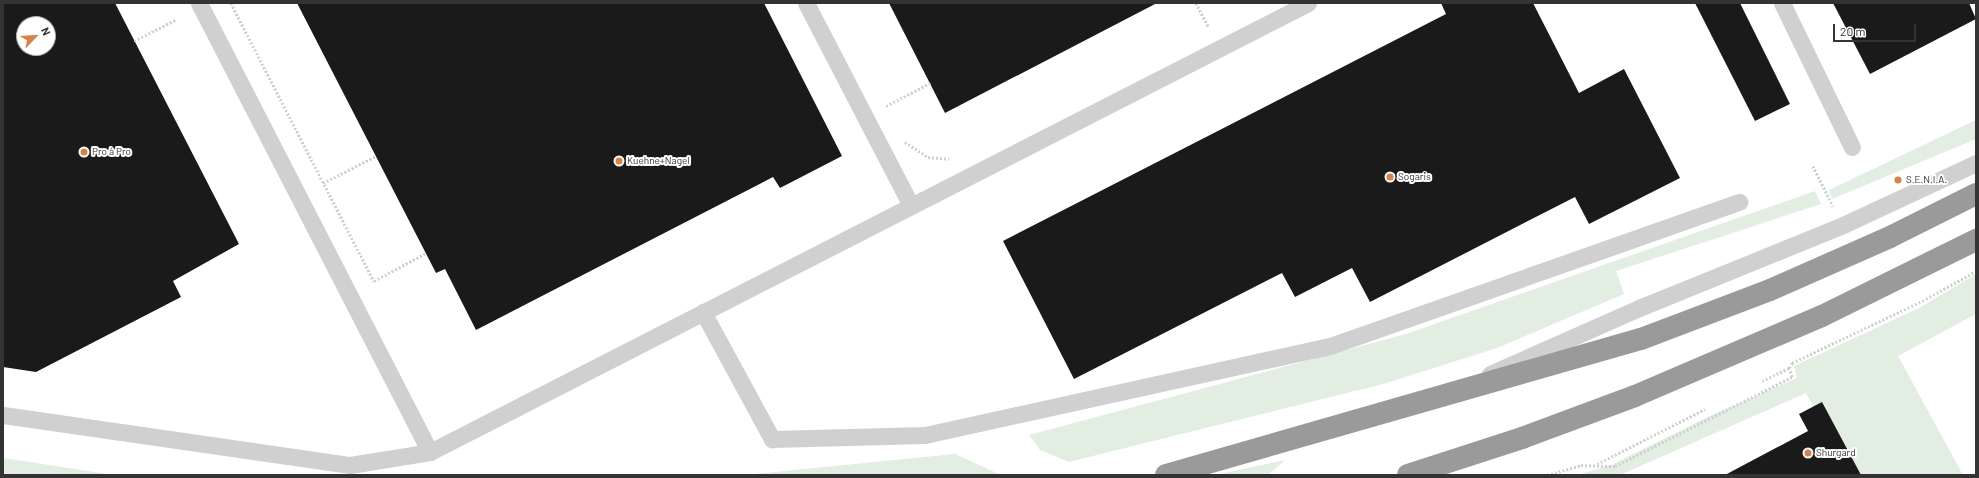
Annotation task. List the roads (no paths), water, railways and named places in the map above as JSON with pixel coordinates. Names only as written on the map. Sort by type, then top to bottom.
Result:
[{"type":"highway","points":[[1166,475],[1426,402],[1641,338],[1763,293],[1890,237],[1976,194]]},
{"type":"highway","points":[[1408,475],[1522,438],[1635,396],[1822,316],[1976,240]]},
{"type":"lane","points":[[199,3],[430,452]]},
{"type":"lane","points":[[806,3],[910,204]]},
{"type":"lane","points":[[3,415],[350,465],[430,452],[910,204],[1099,111],[1308,3]]},
{"type":"lane","points":[[1782,3],[1852,147]]},
{"type":"lane","points":[[1426,402],[1639,308],[1843,225],[1976,163]]},
{"type":"lane","points":[[703,312],[772,439],[925,435],[1330,346],[1739,202]]},
{"type":"place","name":"Pro à Pro","points":[[84,152]]},
{"type":"place","name":"Kuehne+Nagel","points":[[619,161]]},
{"type":"place","name":"Sogaris","points":[[1390,177]]},
{"type":"place","name":"S.E.N.I.A.","points":[[1898,180]]},
{"type":"place","name":"Shurgard","points":[[1808,453]]}]
